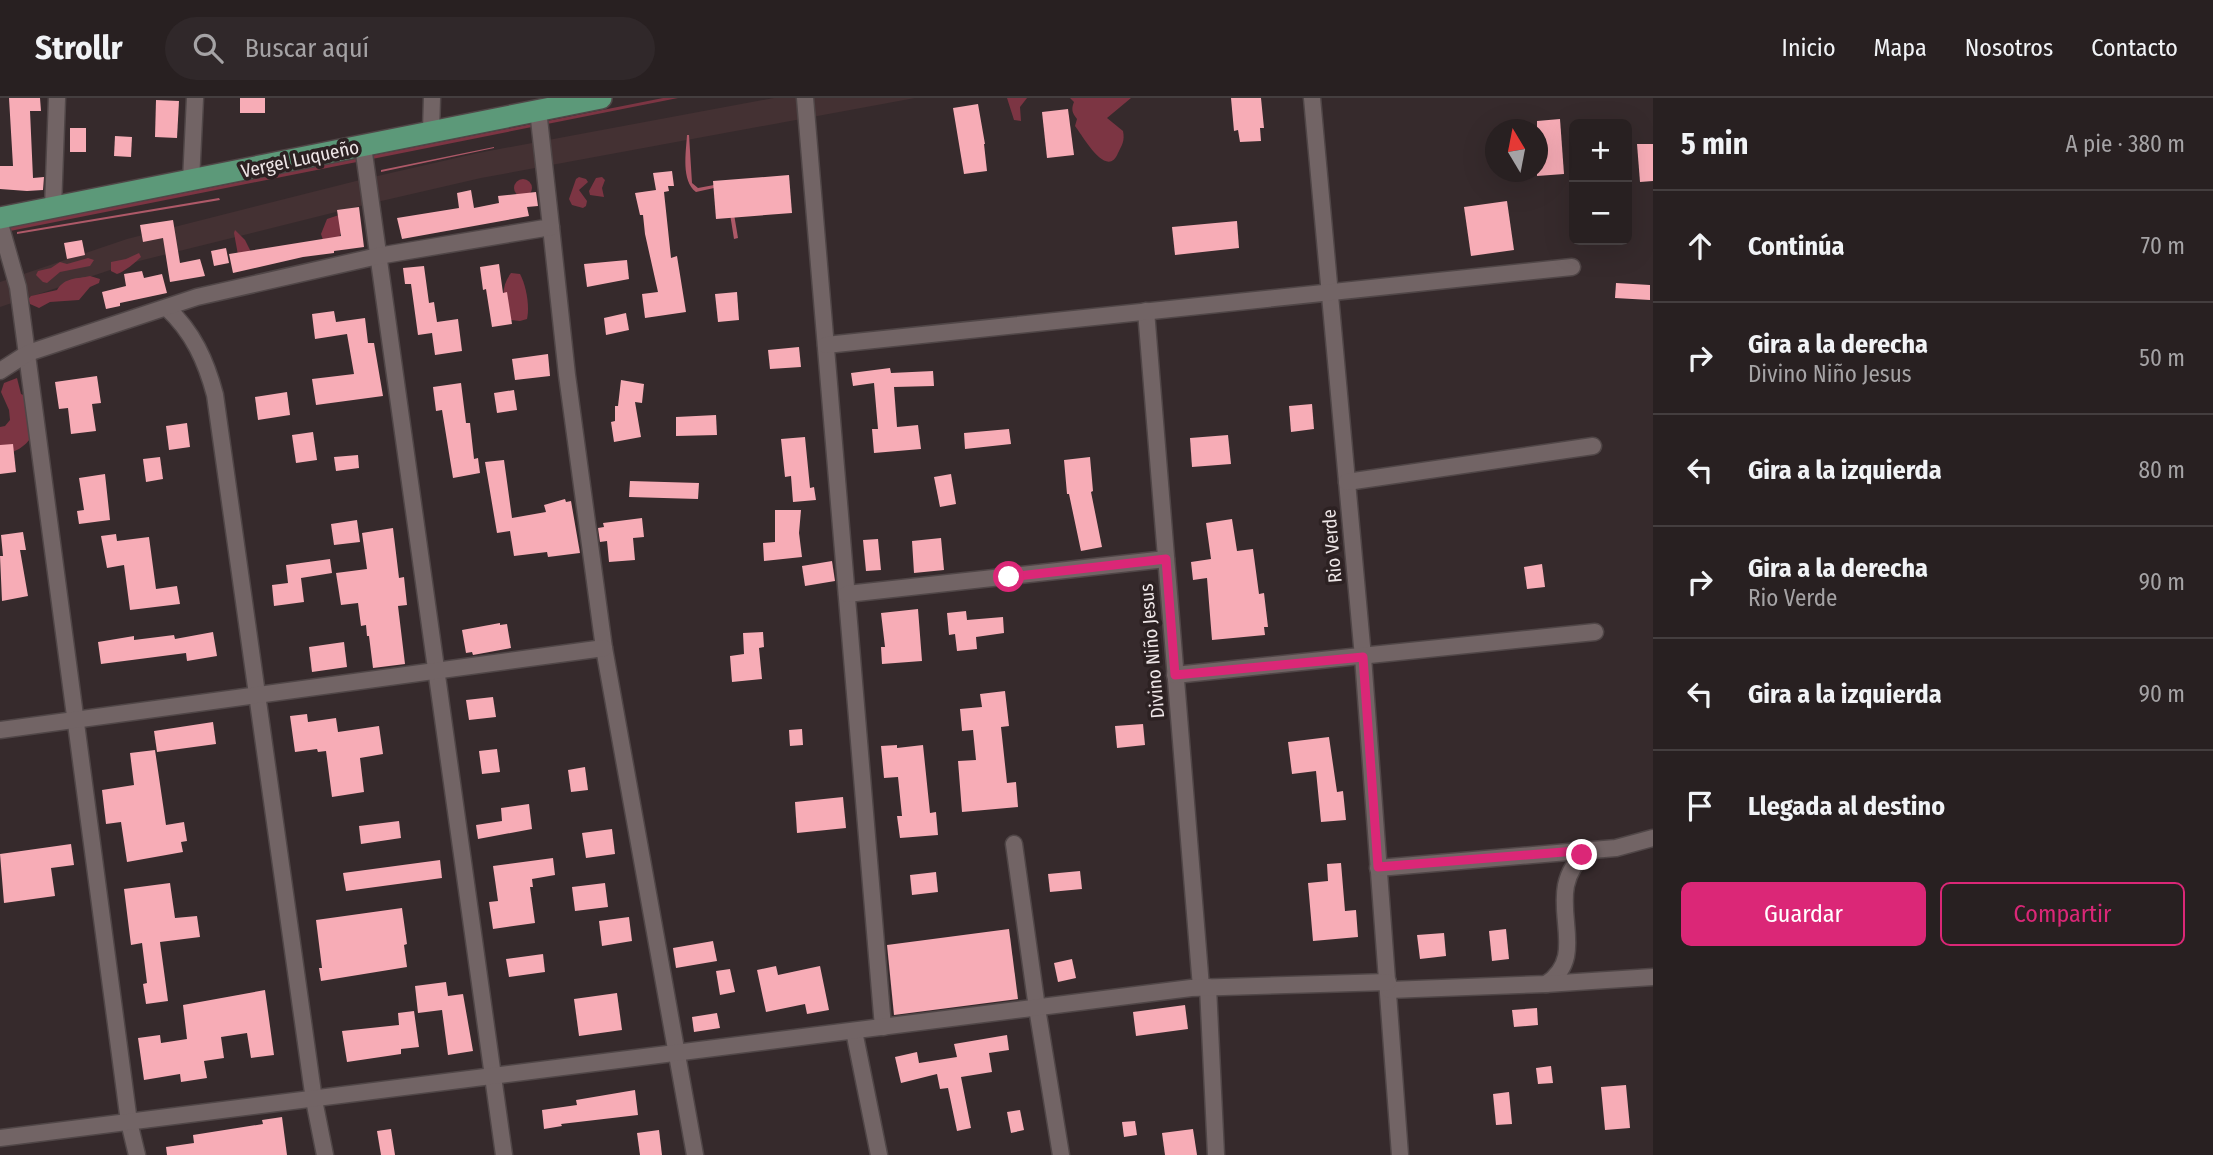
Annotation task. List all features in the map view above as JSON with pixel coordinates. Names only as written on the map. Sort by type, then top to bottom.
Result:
[{"type":"main road","name":"Vergel Luqueño","points":[[0,218],[601,98]]},
{"type":"street","points":[[53,208],[57,98]]},
{"type":"street","points":[[191,181],[195,98]]},
{"type":"street","points":[[431,131],[432,98]]},
{"type":"street","points":[[805,98],[883,1027]]},
{"type":"street","name":"Rio Verde","points":[[1312,98],[1363,657],[1401,1155]]},
{"type":"street","points":[[538,110],[567,375],[604,648],[695,1155]]},
{"type":"street","points":[[363,146],[504,1155]]},
{"type":"street","points":[[0,224],[18,287],[28,353],[129,1122],[137,1155]]},
{"type":"street","points":[[0,370],[28,353],[197,298],[378,256],[551,227]]},
{"type":"street","points":[[826,345],[1572,267]]},
{"type":"street","points":[[167,308],[196,342],[215,395],[314,1100],[325,1155]]},
{"type":"street","name":"Divino Niño Jesus","points":[[1146,311],[1216,1155]]},
{"type":"street","points":[[1347,482],[1593,446]]},
{"type":"street","points":[[847,594],[1166,559]]},
{"type":"street","points":[[1175,675],[1595,632]]},
{"type":"street","points":[[0,730],[604,648]]},
{"type":"street","points":[[1378,867],[1616,848],[1653,838]]},
{"type":"street","points":[[1014,844],[1061,1155]]},
{"type":"street","points":[[1546,984],[1560,973],[1567,960],[1565,886],[1574,865],[1588,850]]},
{"type":"street","points":[[0,1138],[1204,987],[1546,984],[1653,977]]},
{"type":"street","points":[[855,1031],[879,1155]]},
{"type":"shaded area","points":[[663,98],[678,98],[0,233],[0,230],[17,226]]},
{"type":"shaded area","points":[[774,98],[915,98],[481,178],[131,263],[0,307],[0,282],[127,239],[478,153]]},
{"type":"shaded area","points":[[1007,98],[1027,98],[1020,107],[1021,121],[1014,120]]},
{"type":"shaded area","points":[[1070,98],[1131,98],[1107,118],[1123,131],[1124,138],[1113,160],[1108,162],[1095,153],[1075,126],[1077,119],[1072,111],[1074,102]]},
{"type":"shaded area","points":[[687,135],[692,183],[698,188],[714,185],[733,208],[738,238],[734,239],[730,214],[714,188],[696,192],[688,181]]},
{"type":"shaded area","points":[[494,148],[381,172],[381,170]]},
{"type":"shaded area","points":[[579,177],[588,182],[579,190],[587,201],[583,208],[572,205],[569,199]]},
{"type":"shaded area","points":[[602,177],[605,180],[602,188],[604,197],[590,195],[589,191],[596,178]]},
{"type":"shaded area","points":[[523,179],[529,182],[532,188],[529,194],[523,197],[517,194],[514,188],[517,182]]},
{"type":"shaded area","points":[[219,198],[220,200],[17,234],[17,232]]},
{"type":"shaded area","points":[[339,215],[342,229],[338,241],[323,240],[321,234],[327,219]]},
{"type":"shaded area","points":[[235,230],[245,240],[253,256],[238,255]]},
{"type":"shaded area","points":[[139,253],[141,257],[126,269],[117,274],[111,271],[111,262]]},
{"type":"shaded area","points":[[88,258],[94,260],[90,266],[60,272],[47,283],[36,275],[38,271],[51,268],[60,262],[67,264]]},
{"type":"shaded area","points":[[511,273],[520,274],[527,296],[527,319],[520,321],[511,320],[504,302],[505,285]]},
{"type":"shaded area","points":[[90,276],[100,279],[99,283],[90,287],[79,300],[50,302],[39,308],[30,304],[28,299],[31,296],[57,290],[72,279]]},
{"type":"shaded area","points":[[17,378],[21,394],[28,397],[33,433],[22,447],[0,453],[0,427],[10,420],[9,410],[1,392],[4,383]]},
{"type":"building","points":[[9,98],[40,98],[41,111],[30,111],[33,178],[44,177],[43,190],[0,189],[0,166],[13,166]]},
{"type":"building","points":[[240,98],[265,98],[265,113],[240,113]]},
{"type":"building","points":[[1231,98],[1261,98],[1264,128],[1260,128],[1261,141],[1240,142],[1238,130],[1234,131]]},
{"type":"building","points":[[156,100],[179,101],[177,138],[155,137]]},
{"type":"building","points":[[978,104],[987,171],[964,174],[953,108]]},
{"type":"building","points":[[1068,109],[1074,155],[1047,158],[1042,112]]},
{"type":"building","points":[[1560,119],[1564,174],[1548,175],[1548,120]]},
{"type":"building","points":[[70,128],[86,128],[86,152],[70,152]]},
{"type":"building","points":[[115,136],[132,137],[131,157],[114,156]]},
{"type":"building","points":[[1637,144],[1653,144],[1653,181],[1640,182]]},
{"type":"building","points":[[672,171],[674,186],[668,186],[669,191],[664,192],[671,258],[677,256],[686,312],[645,318],[642,294],[658,292],[643,215],[640,215],[635,193],[656,190],[653,173]]},
{"type":"building","points":[[789,175],[792,213],[716,219],[713,181]]},
{"type":"building","points":[[471,190],[474,208],[499,203],[498,196],[536,192],[538,206],[527,207],[529,216],[402,239],[397,218],[459,208],[457,193]]},
{"type":"building","points":[[1507,201],[1514,250],[1471,256],[1464,207]]},
{"type":"building","points":[[359,207],[364,247],[233,273],[229,254],[341,236],[337,210]]},
{"type":"building","points":[[173,220],[180,263],[200,259],[205,276],[170,282],[163,238],[143,242],[140,225]]},
{"type":"building","points":[[1237,221],[1239,248],[1175,255],[1172,227]]},
{"type":"building","points":[[82,240],[85,255],[67,259],[64,243]]},
{"type":"building","points":[[226,248],[229,263],[214,266],[211,251]]},
{"type":"building","points":[[627,260],[629,279],[587,287],[584,264]]},
{"type":"building","points":[[499,264],[503,293],[507,292],[512,324],[492,327],[480,267]]},
{"type":"building","points":[[424,266],[429,303],[434,302],[437,322],[458,319],[462,351],[435,355],[432,333],[418,335],[411,284],[405,284],[403,268]]},
{"type":"building","points":[[142,271],[144,278],[162,274],[167,293],[120,303],[120,306],[106,309],[102,292],[126,286],[124,274]]},
{"type":"building","points":[[1616,283],[1650,285],[1650,300],[1615,298]]},
{"type":"building","points":[[737,292],[739,320],[718,322],[715,294]]},
{"type":"building","points":[[334,311],[336,322],[365,318],[368,343],[374,343],[383,396],[316,405],[312,379],[354,374],[347,334],[315,339],[312,314]]},
{"type":"building","points":[[626,313],[629,330],[606,335],[604,318]]},
{"type":"building","points":[[799,347],[801,367],[770,369],[768,350]]},
{"type":"building","points":[[548,354],[550,376],[515,380],[512,359]]},
{"type":"building","points":[[890,368],[891,373],[933,371],[934,386],[894,387],[897,427],[918,425],[921,449],[874,453],[872,429],[878,429],[874,383],[853,386],[851,373]]},
{"type":"building","points":[[97,376],[101,403],[92,404],[96,431],[71,434],[68,408],[59,409],[55,382]]},
{"type":"building","points":[[621,380],[644,384],[642,403],[635,402],[641,437],[614,442],[611,422],[615,421],[615,406],[618,406]]},
{"type":"building","points":[[461,383],[466,423],[470,423],[474,459],[478,458],[480,473],[453,478],[442,410],[436,411],[433,387]]},
{"type":"building","points":[[514,390],[517,410],[497,413],[494,393]]},
{"type":"building","points":[[287,392],[290,415],[258,420],[255,397]]},
{"type":"building","points":[[1312,404],[1314,429],[1291,432],[1289,406]]},
{"type":"building","points":[[716,415],[717,435],[676,436],[676,417]]},
{"type":"building","points":[[187,423],[190,447],[169,450],[166,426]]},
{"type":"building","points":[[1009,429],[1011,444],[965,449],[964,433]]},
{"type":"building","points":[[313,432],[317,460],[296,463],[292,435]]},
{"type":"building","points":[[1228,435],[1231,464],[1192,467],[1190,438]]},
{"type":"building","points":[[805,437],[810,488],[814,487],[816,500],[793,502],[791,476],[785,477],[781,439]]},
{"type":"building","points":[[13,444],[16,472],[0,474],[0,445]]},
{"type":"building","points":[[358,455],[359,468],[336,471],[334,457]]},
{"type":"building","points":[[160,457],[163,479],[146,482],[143,459]]},
{"type":"building","points":[[1090,457],[1091,492],[1102,547],[1081,551],[1067,494],[1064,460]]},
{"type":"building","points":[[504,460],[512,518],[546,512],[544,505],[565,499],[566,502],[571,501],[580,553],[548,557],[547,552],[514,556],[510,531],[497,533],[485,462]]},
{"type":"building","points":[[105,474],[110,520],[79,524],[77,511],[84,510],[79,478]]},
{"type":"building","points":[[951,474],[956,504],[940,507],[934,477]]},
{"type":"building","points":[[630,481],[699,483],[698,499],[629,497]]},
{"type":"building","points":[[775,510],[801,510],[799,533],[802,557],[764,561],[763,543],[775,542]]},
{"type":"building","points":[[642,518],[644,537],[633,538],[635,560],[609,562],[607,541],[600,542],[598,528],[604,527],[603,523]]},
{"type":"building","points":[[1232,519],[1237,551],[1253,549],[1259,594],[1264,593],[1268,627],[1264,627],[1265,635],[1212,640],[1207,578],[1193,580],[1191,562],[1211,559],[1206,523]]},
{"type":"building","points":[[357,520],[360,542],[334,545],[331,524]]},
{"type":"building","points":[[393,528],[399,578],[404,577],[407,605],[398,606],[405,664],[373,668],[369,636],[366,625],[361,626],[358,603],[341,605],[336,573],[367,569],[362,533]]},
{"type":"building","points":[[23,532],[26,550],[20,550],[28,596],[2,601],[1,535]]},
{"type":"building","points":[[116,534],[117,541],[149,537],[156,589],[177,586],[180,604],[130,610],[124,565],[107,568],[101,536]]},
{"type":"building","points":[[941,538],[944,570],[914,573],[912,541]]},
{"type":"building","points":[[878,539],[881,570],[866,571],[863,540]]},
{"type":"building","points":[[330,559],[332,573],[301,578],[304,602],[274,606],[272,585],[288,583],[286,565]]},
{"type":"building","points":[[832,561],[835,581],[805,586],[802,566]]},
{"type":"building","points":[[1542,564],[1545,587],[1527,589],[1524,567]]},
{"type":"building","points":[[918,609],[922,661],[882,664],[881,647],[885,647],[881,613]]},
{"type":"building","points":[[966,611],[967,620],[1003,617],[1004,633],[976,637],[977,649],[957,651],[955,634],[949,635],[947,613]]},
{"type":"building","points":[[507,624],[511,648],[473,655],[472,652],[466,653],[462,630]]},
{"type":"building","points":[[213,632],[217,656],[187,661],[186,653],[101,664],[98,642],[134,636],[134,640],[174,635],[175,639]]},
{"type":"building","points":[[763,632],[764,647],[759,648],[762,679],[732,682],[730,656],[744,654],[743,633]]},
{"type":"building","points":[[344,642],[347,667],[312,672],[309,647]]},
{"type":"building","points":[[1005,691],[1009,726],[1001,727],[1007,783],[1016,782],[1018,807],[962,812],[958,761],[976,760],[973,730],[962,731],[960,709],[982,707],[980,694]]},
{"type":"building","points":[[493,697],[496,717],[469,720],[466,700]]},
{"type":"building","points":[[307,714],[308,722],[336,718],[338,732],[379,726],[383,754],[360,758],[364,792],[332,797],[326,751],[318,752],[317,749],[295,752],[290,716]]},
{"type":"building","points":[[213,722],[216,744],[157,752],[154,731]]},
{"type":"building","points":[[1143,724],[1145,745],[1117,748],[1115,726]]},
{"type":"building","points":[[802,729],[803,745],[790,746],[789,730]]},
{"type":"building","points":[[1329,737],[1337,792],[1343,791],[1346,820],[1321,822],[1316,771],[1292,774],[1288,742]]},
{"type":"building","points":[[897,745],[897,748],[923,745],[930,813],[936,812],[938,835],[900,838],[897,816],[902,816],[898,777],[884,778],[881,746]]},
{"type":"building","points":[[497,749],[500,772],[482,774],[479,751]]},
{"type":"building","points":[[155,750],[166,825],[184,822],[187,841],[181,842],[183,852],[127,862],[121,822],[106,824],[102,790],[134,785],[130,753]]},
{"type":"building","points":[[585,767],[588,790],[571,792],[568,770]]},
{"type":"building","points":[[843,797],[846,828],[797,833],[795,802]]},
{"type":"building","points":[[529,804],[532,829],[478,839],[476,825],[502,821],[501,808]]},
{"type":"building","points":[[399,821],[401,838],[361,844],[359,826]]},
{"type":"building","points":[[612,829],[615,854],[586,858],[582,833]]},
{"type":"building","points":[[71,844],[74,865],[51,868],[55,896],[4,903],[0,854]]},
{"type":"building","points":[[553,858],[555,875],[532,879],[533,887],[530,887],[535,923],[493,929],[489,902],[498,901],[493,866]]},
{"type":"building","points":[[440,860],[442,878],[346,891],[343,873]]},
{"type":"building","points":[[1341,863],[1345,911],[1356,910],[1358,937],[1313,941],[1308,883],[1328,881],[1327,864]]},
{"type":"building","points":[[1080,871],[1082,889],[1050,892],[1048,874]]},
{"type":"building","points":[[936,872],[938,892],[912,895],[910,875]]},
{"type":"building","points":[[170,883],[175,918],[197,916],[200,937],[160,942],[168,1001],[146,1004],[143,984],[147,983],[142,943],[131,945],[124,889]]},
{"type":"building","points":[[605,883],[608,907],[575,911],[572,887]]},
{"type":"building","points":[[402,908],[407,967],[321,981],[316,920]]},
{"type":"building","points":[[629,917],[632,941],[602,946],[599,921]]},
{"type":"building","points":[[1009,929],[1018,999],[894,1015],[887,945]]},
{"type":"building","points":[[1506,929],[1509,959],[1492,961],[1489,931]]},
{"type":"building","points":[[1444,933],[1446,956],[1420,959],[1417,935]]},
{"type":"building","points":[[713,941],[717,961],[676,968],[673,948]]},
{"type":"building","points":[[543,954],[545,972],[509,977],[506,959]]},
{"type":"building","points":[[1072,959],[1076,978],[1058,982],[1054,963]]},
{"type":"building","points":[[776,966],[778,975],[820,966],[829,1010],[807,1014],[805,1004],[766,1012],[757,970]]},
{"type":"building","points":[[730,969],[735,992],[720,995],[716,971]]},
{"type":"building","points":[[446,982],[448,996],[463,994],[473,1051],[448,1055],[442,1010],[418,1013],[415,986]]},
{"type":"building","points":[[265,990],[274,1055],[251,1058],[247,1033],[221,1037],[224,1058],[204,1061],[207,1078],[181,1082],[180,1074],[144,1080],[138,1038],[160,1035],[161,1043],[187,1039],[183,1005]]},
{"type":"building","points":[[617,993],[622,1030],[579,1036],[574,999]]},
{"type":"building","points":[[1185,1005],[1188,1029],[1136,1036],[1133,1012]]},
{"type":"building","points":[[1537,1008],[1538,1025],[1514,1027],[1512,1010]]},
{"type":"building","points":[[414,1011],[419,1047],[401,1049],[401,1054],[347,1062],[342,1031],[399,1025],[398,1013]]},
{"type":"building","points":[[717,1013],[720,1028],[694,1032],[692,1017]]},
{"type":"building","points":[[1007,1035],[1009,1050],[989,1053],[992,1072],[961,1077],[971,1128],[957,1131],[948,1088],[940,1089],[937,1074],[901,1083],[895,1057],[917,1052],[919,1063],[957,1057],[954,1044]]},
{"type":"building","points":[[1551,1066],[1553,1083],[1538,1084],[1536,1068]]},
{"type":"building","points":[[1626,1085],[1630,1128],[1605,1130],[1601,1087]]},
{"type":"building","points":[[635,1090],[638,1115],[561,1124],[562,1126],[544,1129],[542,1110],[577,1105],[576,1100]]},
{"type":"building","points":[[1509,1092],[1512,1124],[1496,1125],[1493,1094]]},
{"type":"building","points":[[1020,1110],[1024,1130],[1011,1133],[1007,1112]]},
{"type":"building","points":[[282,1117],[287,1155],[167,1155],[166,1147],[194,1143],[193,1135],[263,1124],[262,1120]]},
{"type":"building","points":[[1135,1121],[1137,1135],[1124,1137],[1122,1122]]},
{"type":"building","points":[[391,1129],[395,1155],[381,1155],[377,1131]]},
{"type":"building","points":[[1193,1129],[1197,1155],[1165,1155],[1162,1133]]},
{"type":"building","points":[[659,1130],[662,1155],[640,1155],[637,1133]]},
{"type":"route","points":[[1009,577],[1166,559],[1175,675],[1363,657],[1378,867],[1588,850],[1582,855]]}]
